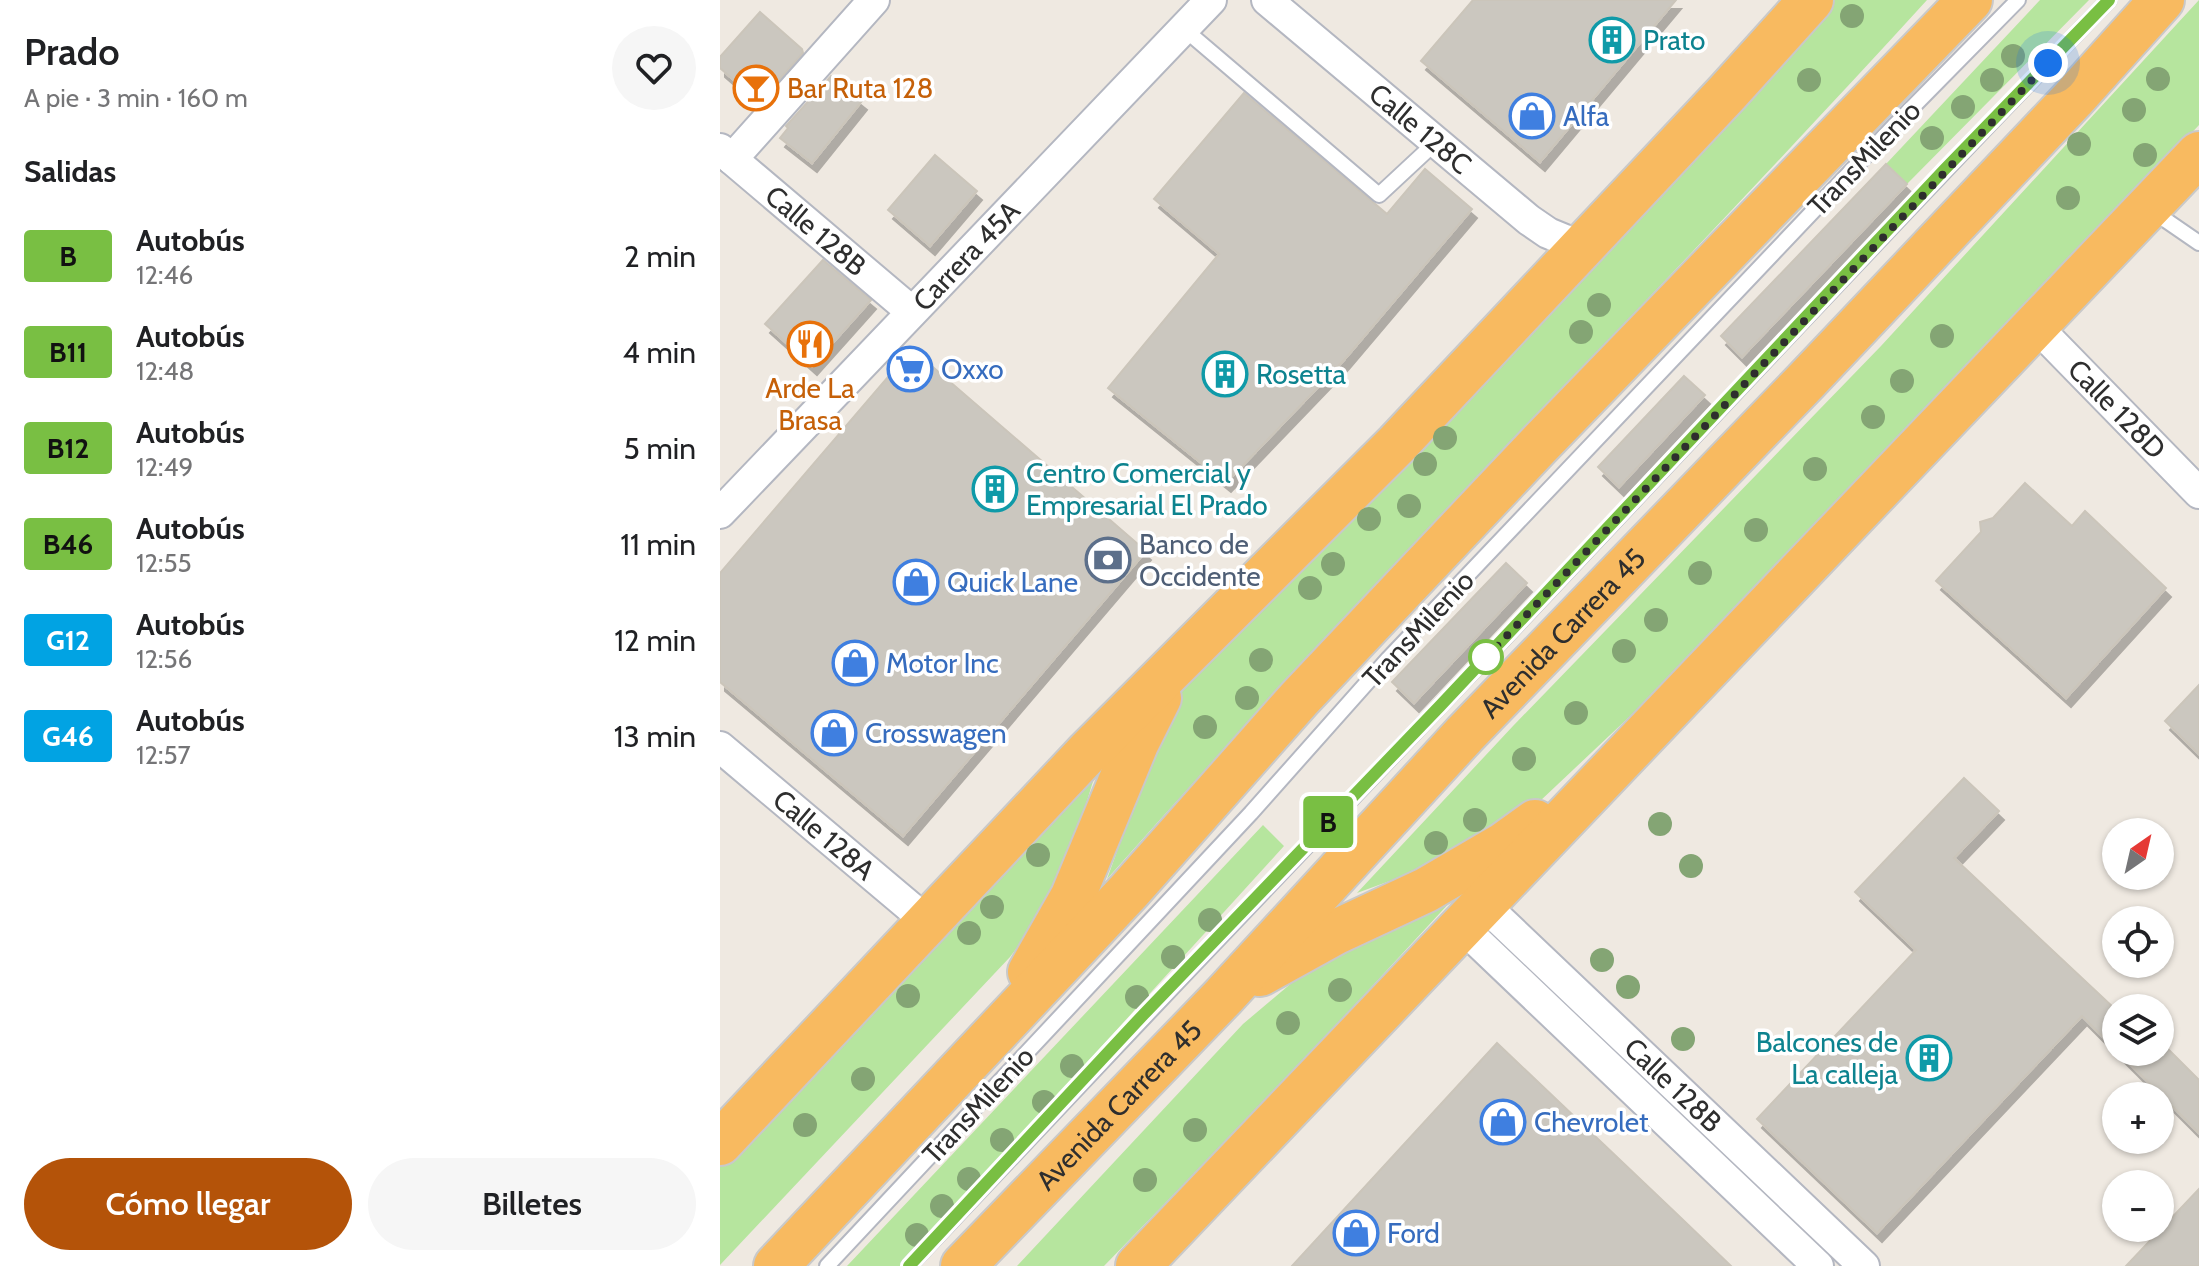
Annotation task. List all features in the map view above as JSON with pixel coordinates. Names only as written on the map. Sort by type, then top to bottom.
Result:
[{"type":"highway","points":[[720,1143],[1088,752],[1397,444],[1811,0]]},
{"type":"highway","points":[[776,1266],[1129,891],[1310,688],[1537,447],[1970,0]]},
{"type":"highway","name":"Avenida Carrera 45","points":[[963,1266],[1224,996],[1465,734],[1807,380],[2073,99],[2162,0]]},
{"type":"highway","points":[[1138,1266],[2199,154]]},
{"type":"highway","points":[[994,1036],[1073,896],[1136,744],[1174,667]]},
{"type":"highway","points":[[1224,996],[1336,932],[1426,890],[1503,845],[1611,768]]},
{"type":"street","points":[[726,154],[874,0]]},
{"type":"street","name":"Carrera 45A","points":[[720,513],[1211,0]]},
{"type":"street","name":"Calle 128C","points":[[1267,0],[1529,220],[1556,237],[1582,247]]},
{"type":"street","name":"Calle 128B","points":[[726,154],[911,311]]},
{"type":"street","name":"Calle 128D","points":[[2036,326],[2199,493]]},
{"type":"street","name":"Calle 128A","points":[[720,747],[929,923]]},
{"type":"street","name":"Calle 128B","points":[[1472,914],[1818,1266]]},
{"type":"street","name":"Calle 128B","points":[[1472,914],[1864,1266]]},
{"type":"lane","name":"TransMilenio","points":[[827,1266],[1251,813],[1388,659],[1894,126],[2018,0]]},
{"type":"lane","points":[[909,1266],[1144,1014],[2109,0]]},
{"type":"lane","points":[[1183,28],[1379,195],[1436,142]]},
{"type":"lane","points":[[2147,208],[2199,243]]},
{"type":"green space","points":[[1832,0],[1927,0],[1309,657],[1107,879],[1175,692]]},
{"type":"green space","points":[[2040,0],[2089,0],[1907,184],[1886,164]]},
{"type":"green space","points":[[2199,0],[2199,125],[1910,434],[1644,703],[1539,802],[1417,871],[1357,893],[1513,726],[1881,346]]},
{"type":"green space","points":[[1099,762],[1070,856],[1044,911],[1010,957],[720,1265],[720,1165]]},
{"type":"green space","points":[[1263,825],[1284,846],[901,1266],[847,1266]]},
{"type":"green space","points":[[1465,886],[1288,1077],[1104,1266],[1017,1266],[1243,1024],[1320,959]]},
{"type":"building","name":"Alfa","points":[[1473,0],[1676,0],[1540,162],[1421,61]]},
{"type":"building","points":[[760,12],[803,53],[759,102],[720,68],[720,57]]},
{"type":"building","points":[[831,76],[862,101],[812,163],[780,138],[788,128],[786,126]]},
{"type":"building","points":[[1244,93],[1387,214],[1425,169],[1472,209],[1344,360],[1226,483],[1108,388],[1219,254],[1154,199]]},
{"type":"building","points":[[935,155],[977,191],[930,246],[888,210]]},
{"type":"building","points":[[1886,164],[1907,184],[1742,357],[1721,336]]},
{"type":"building","points":[[823,260],[871,300],[812,366],[765,324]]},
{"type":"building","points":[[912,349],[1146,551],[903,836],[720,682],[720,573]]},
{"type":"building","points":[[1684,376],[1705,395],[1619,487],[1598,467]]},
{"type":"building","points":[[2025,483],[2072,526],[2085,511],[2166,588],[2066,698],[1936,581],[1981,532],[1980,522],[1993,518]]},
{"type":"building","points":[[1506,563],[1527,583],[1414,703],[1392,682]]},
{"type":"building","points":[[2199,685],[2199,754],[2165,721]]},
{"type":"building","name":"Balcones de La calleja","points":[[1964,778],[1999,811],[1954,858],[2102,997],[2102,1036],[2082,1016],[1877,1233],[1757,1119],[1916,950],[1855,892]]},
{"type":"building","name":"Chevrolet","points":[[1497,1043],[1680,1217],[1731,1266],[1292,1266]]},
{"type":"building","points":[[2174,1055],[2199,1080],[2199,1133],[2174,1108],[2174,1082],[2148,1082],[2132,1066],[2174,1066]]},
{"type":"building","points":[[2199,1189],[2199,1266],[2126,1266],[2149,1242],[2174,1242],[2174,1215]]},
{"type":"bus line","name":"B","points":[[909,1266],[1144,1014],[2109,0]]},
{"type":"place","name":"Prato","points":[[1612,40]]},
{"type":"place","name":"Bar Ruta 128","points":[[756,88]]},
{"type":"place","name":"Alfa","points":[[1532,116]]},
{"type":"place","name":"Arde La Brasa","points":[[810,344]]},
{"type":"place","name":"Oxxo","points":[[910,369]]},
{"type":"place","name":"Rosetta","points":[[1225,374]]},
{"type":"place","name":"Centro Comercial y Empresarial El Prado","points":[[995,489]]},
{"type":"place","name":"Banco de Occidente","points":[[1108,560]]},
{"type":"place","name":"Quick Lane","points":[[916,582]]},
{"type":"place","name":"Motor Inc","points":[[855,663]]},
{"type":"place","name":"Crosswagen","points":[[834,733]]},
{"type":"place","name":"Balcones de La calleja","points":[[1929,1058]]},
{"type":"place","name":"Chevrolet","points":[[1503,1122]]},
{"type":"place","name":"Ford","points":[[1356,1233]]},
{"type":"route","points":[[1486,657],[1482,662],[2048,63]]}]
